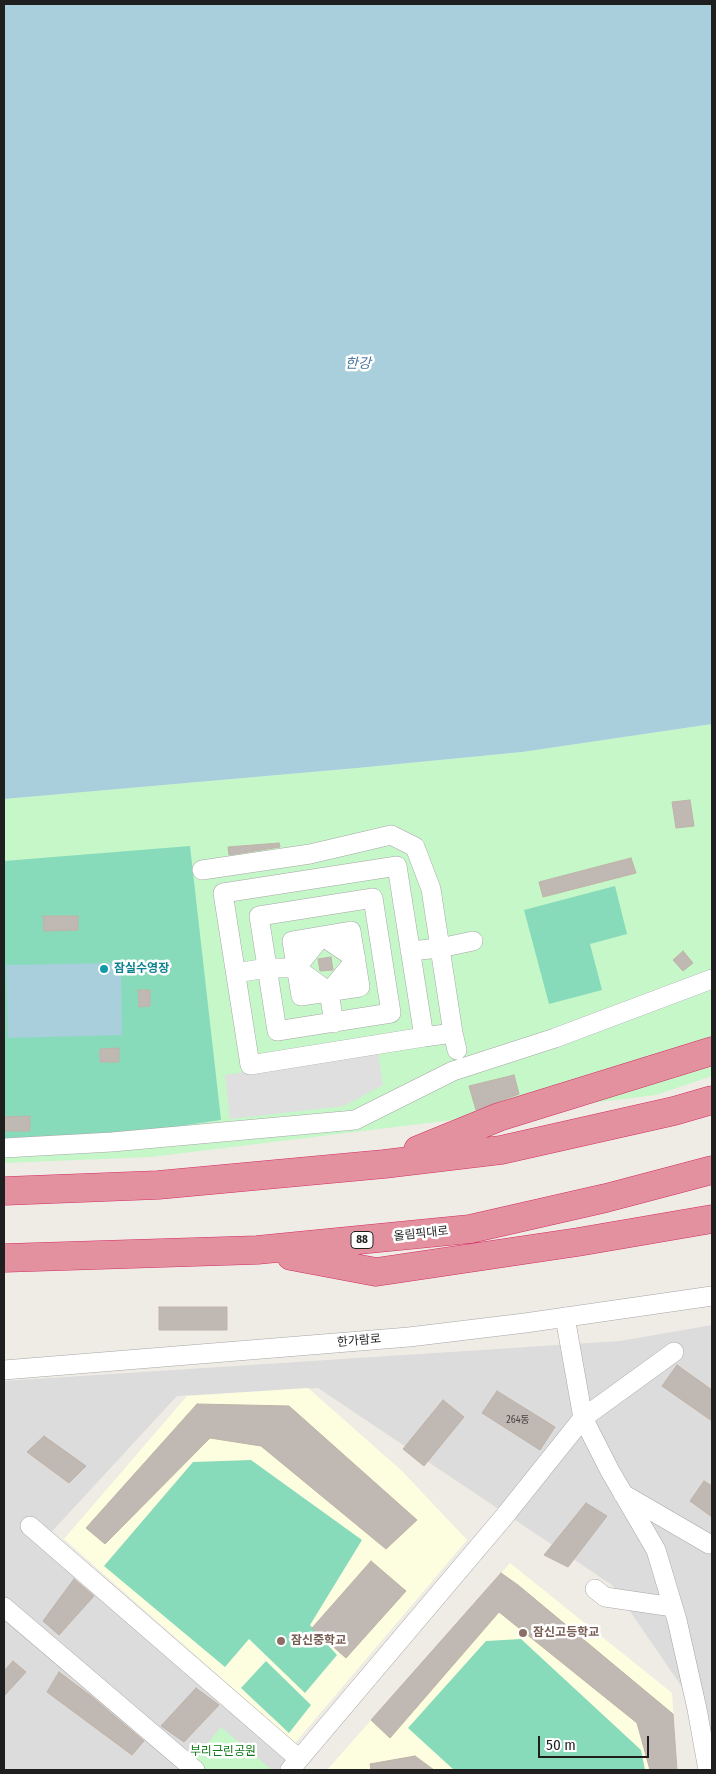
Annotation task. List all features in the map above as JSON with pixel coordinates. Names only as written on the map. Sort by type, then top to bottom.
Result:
[{"type":"highway","points":[[384,1164],[498,1117],[712,1051]]},
{"type":"highway","points":[[4,1191],[158,1185],[384,1164],[501,1150],[712,1100]]},
{"type":"highway","name":"올림픽대로","points":[[4,1258],[257,1250],[470,1229],[606,1198],[712,1170]]},
{"type":"highway","points":[[257,1250],[376,1272],[578,1242],[712,1219]]},
{"type":"street","points":[[202,870],[310,854],[391,835],[415,847],[431,889],[455,1041],[424,1037],[250,1064],[223,893],[397,866],[424,1037]]},
{"type":"street","points":[[355,842],[368,870]]},
{"type":"street","points":[[310,854],[314,878]]},
{"type":"street","points":[[250,863],[254,888]]},
{"type":"street","points":[[340,874],[343,903]]},
{"type":"street","points":[[282,884],[286,912]]},
{"type":"street","points":[[401,892],[431,889]]},
{"type":"street","points":[[373,898],[391,1013],[277,1031],[259,916],[318,907],[373,898]]},
{"type":"street","points":[[296,968],[322,936],[318,907]]},
{"type":"street","points":[[377,926],[406,922]]},
{"type":"street","points":[[322,936],[356,959],[382,956]]},
{"type":"street","points":[[410,951],[440,948],[472,941]]},
{"type":"street","points":[[232,948],[263,944]]},
{"type":"street","points":[[329,992],[356,959]]},
{"type":"street","points":[[236,973],[267,968],[296,968],[329,992],[334,1022]]},
{"type":"street","points":[[4,1148],[112,1142],[355,1120],[453,1070],[555,1038],[712,979]]},
{"type":"street","points":[[387,984],[414,980]]},
{"type":"street","points":[[241,1007],[273,1002]]},
{"type":"street","points":[[363,1018],[367,1046]]},
{"type":"street","points":[[305,1027],[310,1055]]},
{"type":"street","name":"한가람로","points":[[4,1370],[409,1337],[712,1296]]},
{"type":"street","points":[[565,1317],[583,1418],[623,1494],[656,1550],[705,1713],[708,1770]]},
{"type":"street","points":[[30,1526],[294,1764],[503,1518],[583,1418],[674,1352]]},
{"type":"street","points":[[623,1494],[709,1544]]},
{"type":"street","points":[[595,1589],[604,1597],[673,1607]]},
{"type":"street","points":[[4,1607],[195,1770]]},
{"type":"shaded area","points":[[378,1053],[383,1085],[344,1106],[230,1119],[225,1075]]},
{"type":"shaded area","points":[[712,1325],[712,1770],[697,1709],[612,1585],[318,1388],[177,1396],[45,1539],[299,1759],[290,1770],[4,1770],[4,1381],[620,1341]]},
{"type":"shaded area","name":"잠신중학교","points":[[308,1388],[402,1471],[467,1540],[295,1743],[64,1539],[187,1396]]},
{"type":"shaded area","name":"잠신고등학교","points":[[510,1563],[672,1693],[677,1770],[327,1770]]},
{"type":"green space","points":[[712,724],[712,1076],[656,1095],[151,1157],[4,1163],[4,799],[522,752]]},
{"type":"green space","name":"잠실수영장","points":[[190,846],[221,1120],[104,1137],[4,1144],[4,861]]},
{"type":"green space","points":[[615,886],[627,934],[590,944],[602,990],[549,1004],[524,910]]},
{"type":"green space","points":[[251,1460],[362,1540],[310,1625],[337,1655],[305,1693],[249,1639],[225,1667],[104,1566],[193,1462]]},
{"type":"green space","points":[[521,1639],[641,1750],[645,1770],[454,1770],[408,1728],[486,1641]]},
{"type":"green space","points":[[266,1661],[311,1705],[289,1733],[241,1688]]},
{"type":"green space","name":"부리근린공원","points":[[221,1727],[272,1770],[186,1770]]},
{"type":"water","name":"한강","points":[[4,4],[712,4],[712,724],[522,752],[4,799]]},
{"type":"water","points":[[121,963],[122,1035],[8,1038],[6,965]]},
{"type":"building","points":[[690,800],[694,826],[676,828],[672,802]]},
{"type":"building","points":[[279,843],[280,847],[229,855],[228,847]]},
{"type":"building","points":[[631,858],[636,873],[543,897],[539,882]]},
{"type":"building","points":[[43,916],[78,916],[78,930],[44,931]]},
{"type":"building","points":[[683,951],[693,963],[683,971],[673,960]]},
{"type":"building","points":[[331,957],[333,970],[320,971],[318,959]]},
{"type":"building","points":[[138,990],[150,990],[150,1006],[139,1007]]},
{"type":"building","points":[[119,1048],[119,1062],[100,1062],[100,1049]]},
{"type":"building","points":[[514,1075],[519,1094],[476,1110],[469,1086]]},
{"type":"building","points":[[30,1116],[30,1131],[4,1131],[4,1117]]},
{"type":"building","points":[[159,1307],[227,1307],[227,1330],[159,1330]]},
{"type":"building","points":[[677,1365],[712,1390],[712,1421],[662,1386]]},
{"type":"building","points":[[497,1391],[555,1427],[540,1450],[482,1413]]},
{"type":"building","points":[[443,1400],[464,1417],[424,1466],[403,1449]]},
{"type":"building","points":[[197,1404],[289,1406],[417,1520],[386,1549],[261,1446],[210,1438],[105,1544],[86,1528]]},
{"type":"building","points":[[44,1436],[86,1466],[69,1483],[27,1452]]},
{"type":"building","points":[[704,1481],[712,1486],[712,1517],[690,1501]]},
{"type":"building","points":[[586,1503],[607,1516],[568,1567],[544,1555]]},
{"type":"building","points":[[371,1561],[406,1591],[346,1658],[312,1628]]},
{"type":"building","points":[[501,1573],[673,1714],[677,1770],[650,1770],[637,1723],[499,1612],[390,1738],[371,1720]]},
{"type":"building","points":[[74,1579],[94,1596],[59,1635],[43,1621]]},
{"type":"building","points":[[13,1661],[26,1672],[4,1696],[4,1671]]},
{"type":"building","points":[[59,1672],[91,1696],[144,1741],[132,1755],[47,1692]]},
{"type":"building","points":[[196,1688],[219,1705],[184,1742],[161,1726]]},
{"type":"building","points":[[415,1756],[434,1770],[371,1770],[370,1764]]},
{"type":"place","name":"잠실수영장","points":[[104,969]]},
{"type":"place","name":"잠신고등학교","points":[[523,1633]]},
{"type":"place","name":"잠신중학교","points":[[281,1641]]}]
